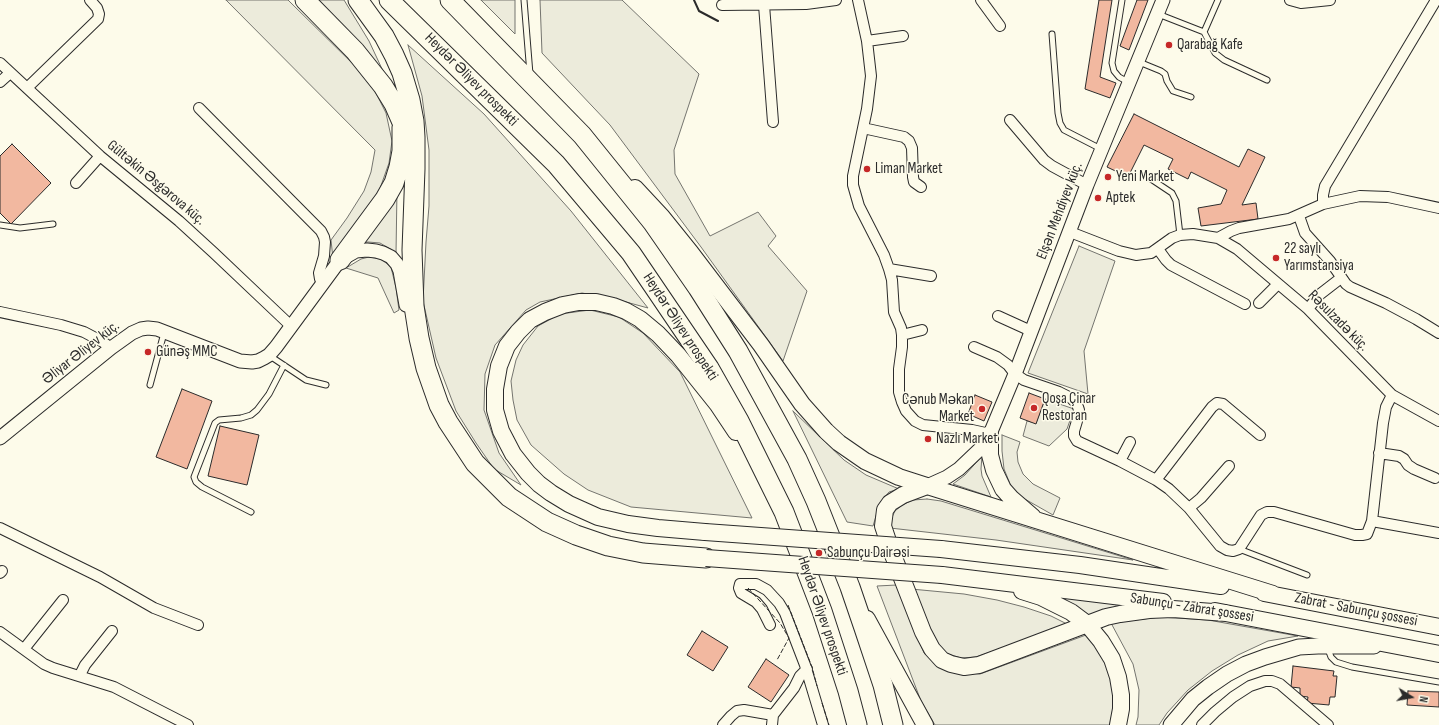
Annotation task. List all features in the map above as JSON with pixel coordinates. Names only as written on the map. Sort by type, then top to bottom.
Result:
[{"type":"highway","points":[[305,0],[355,51],[383,86],[401,117],[411,148],[415,169]]},
{"type":"highway","points":[[358,0],[384,36],[402,73],[410,100],[414,121],[415,169],[412,250],[414,306],[426,368],[439,404],[448,422],[475,463],[509,497],[547,522],[576,535],[608,546],[643,553],[706,558]]},
{"type":"highway","name":"Heydər Əliyev prospekti","points":[[389,0],[556,164],[631,253],[708,368],[739,421],[784,512],[813,586],[848,691],[857,725]]},
{"type":"highway","points":[[450,0],[582,135],[654,223],[738,351],[797,459],[816,501],[850,587],[883,685],[893,725]]},
{"type":"highway","points":[[340,260],[385,199],[394,183],[402,151],[401,117]]},
{"type":"main road","points":[[582,135],[639,192],[677,235],[721,291],[802,404],[826,431],[865,461],[899,477],[1038,522],[1273,594]]},
{"type":"main road","points":[[765,475],[713,399],[678,355],[658,334],[640,319],[626,311],[596,302],[579,302],[563,305],[530,320],[506,346],[499,366],[495,389],[495,410],[501,432],[513,454],[528,473],[551,493],[569,504],[598,517],[635,525],[705,532],[942,549],[1080,565],[1273,594]]},
{"type":"main road","points":[[990,434],[990,456],[994,470],[1003,489],[1038,522]]},
{"type":"main road","points":[[927,486],[903,495],[890,503],[885,510],[883,526],[923,632],[932,649],[942,660],[951,664],[964,667],[979,665],[1087,624],[1120,614],[1149,610],[1172,609],[1226,613]]},
{"type":"main road","points":[[706,558],[942,575],[1024,591],[1060,606],[1087,624],[1101,641],[1112,659],[1118,676],[1121,695],[1121,709],[1118,725]]},
{"type":"main road","name":"Sabunçu - Zabrat şossesi","points":[[942,575],[1178,604],[1439,654]]},
{"type":"main road","points":[[850,587],[925,725]]},
{"type":"main road","name":"Zabrat - Sabunçu şossesi","points":[[1273,594],[1439,627]]},
{"type":"main road","points":[[1171,725],[1203,691],[1227,674],[1265,656],[1298,647],[1398,646]]},
{"type":"main road","points":[[848,691],[852,725]]},
{"type":"street","points":[[27,88],[98,19],[99,14],[97,8],[90,0]]},
{"type":"street","points":[[722,5],[806,4],[836,0]]},
{"type":"street","points":[[858,0],[867,41],[871,76],[867,109],[853,176],[853,185],[859,206],[884,255],[892,280],[894,312],[901,328],[902,335],[899,369],[899,392],[902,402],[906,411],[915,421],[923,425],[990,434]]},
{"type":"street","points":[[981,0],[1000,26]]},
{"type":"street","name":"Elşən Mehdiyev küç.","points":[[927,486],[959,469],[980,449],[990,434],[1015,374],[1087,185],[1163,0]]},
{"type":"street","points":[[1290,0],[1301,3],[1330,0]]},
{"type":"street","points":[[1323,204],[1325,186],[1436,0]]},
{"type":"street","points":[[764,5],[773,122]]},
{"type":"street","points":[[867,41],[904,36]]},
{"type":"street","name":"Gültəkin Əsgərova küç.","points":[[0,63],[100,156],[185,226],[291,326]]},
{"type":"street","points":[[0,82],[10,73]]},
{"type":"street","points":[[199,108],[321,231],[325,242],[324,256],[318,273],[320,279],[324,282]]},
{"type":"street","points":[[1010,120],[1044,160],[1087,185]]},
{"type":"street","points":[[863,128],[904,138],[909,141],[912,148],[914,182],[921,187]]},
{"type":"street","points":[[76,183],[100,156]]},
{"type":"street","points":[[1070,232],[1125,253],[1143,254],[1158,249],[1172,238],[1180,235],[1193,234],[1218,238],[1239,228],[1277,222],[1299,216],[1323,204],[1360,196],[1397,198],[1439,208]]},
{"type":"street","points":[[1299,216],[1304,232],[1330,261],[1341,278],[1350,287],[1386,303],[1439,333]]},
{"type":"street","name":"Rəsulzadə küç.","points":[[1218,238],[1237,249],[1308,309],[1392,395],[1439,421]]},
{"type":"street","points":[[1158,249],[1171,265],[1245,304]]},
{"type":"street","points":[[269,355],[340,260],[356,251],[367,250],[384,253],[391,257],[397,264],[403,283],[413,345],[420,368],[431,397],[448,422]]},
{"type":"street","points":[[889,269],[931,276]]},
{"type":"street","points":[[1308,309],[1319,295],[1341,278]]},
{"type":"street","points":[[1259,303],[1278,284]]},
{"type":"street","points":[[0,312],[61,324],[84,332],[103,342],[110,348]]},
{"type":"street","points":[[998,316],[1031,331]]},
{"type":"street","name":"Əliyar Əliyev küç.","points":[[0,438],[110,348],[140,329],[148,328],[165,332],[240,361],[258,362],[269,355]]},
{"type":"street","points":[[902,335],[922,330]]},
{"type":"street","points":[[974,347],[998,357],[1008,365],[1015,374],[1024,380],[1059,392],[1071,398],[1077,404],[1079,410],[1074,431],[1074,436],[1077,441],[1120,461],[1156,480],[1169,489],[1189,508],[1220,546],[1227,550],[1233,551],[1239,549],[1261,515],[1267,512],[1274,512],[1355,535],[1362,536],[1367,534],[1372,521],[1382,423],[1386,407],[1392,395]]},
{"type":"street","points":[[1156,480],[1212,406],[1217,403],[1223,404],[1260,435]]},
{"type":"street","points":[[1120,461],[1130,442]]},
{"type":"street","points":[[1380,454],[1399,456],[1414,469],[1435,478]]},
{"type":"street","points":[[1189,508],[1201,498],[1229,466]]},
{"type":"street","points":[[1372,521],[1439,534]]},
{"type":"street","points":[[0,528],[100,577],[154,608],[198,625]]},
{"type":"street","points":[[770,625],[762,609],[756,602],[741,593],[739,588],[740,584],[756,584],[767,590],[779,603],[785,613],[807,670],[823,725]]},
{"type":"street","points":[[24,649],[63,600]]},
{"type":"street","points":[[80,675],[85,665],[112,631]]},
{"type":"street","points":[[0,632],[44,664],[63,672],[80,675],[125,692],[188,725]]},
{"type":"street","points":[[723,725],[737,711],[744,710],[772,720],[794,688],[800,676],[807,670]]},
{"type":"street","points":[[1202,725],[1215,712],[1250,686],[1265,681],[1272,681],[1280,684],[1328,725]]},
{"type":"lane","points":[[524,0],[531,83]]},
{"type":"lane","points":[[1122,0],[1112,63],[1114,71],[1119,77],[1129,82]]},
{"type":"lane","points":[[1204,32],[1218,0]]},
{"type":"lane","points":[[1157,14],[1204,32],[1215,53],[1224,60],[1267,80]]},
{"type":"lane","points":[[1052,34],[1060,123],[1064,130],[1102,149]]},
{"type":"lane","points":[[1138,61],[1161,70],[1165,74],[1173,91],[1191,97]]},
{"type":"lane","points":[[1145,174],[1172,193],[1176,201],[1180,235]]},
{"type":"lane","points":[[0,225],[20,228],[53,224]]},
{"type":"lane","points":[[150,385],[165,332]]},
{"type":"lane","points":[[269,355],[306,380],[326,385]]},
{"type":"lane","points":[[251,512],[202,487],[196,482],[194,477],[214,423],[219,420],[241,418],[251,415],[257,410],[269,394],[284,365]]},
{"type":"lane","points":[[1239,549],[1306,575]]},
{"type":"lane","points":[[1328,646],[1331,657],[1336,662],[1352,667],[1439,682]]},
{"type":"shaded area","points":[[226,0],[288,0],[356,67],[372,85],[386,113],[392,141],[389,163],[378,194],[333,259],[331,240],[364,191],[371,172],[375,150]]},
{"type":"shaded area","points":[[314,0],[344,0],[369,41],[383,71]]},
{"type":"shaded area","points":[[481,0],[515,0],[515,34]]},
{"type":"shaded area","points":[[540,0],[622,0],[699,74],[674,150],[675,174],[710,236],[758,212],[776,236],[768,246],[807,291],[783,361],[701,247],[610,125],[542,53]]},
{"type":"shaded area","points":[[408,45],[484,114],[571,211],[648,308],[615,299],[582,293],[540,302],[526,310],[495,345],[485,374],[484,410],[499,453],[521,485],[494,469],[476,443],[456,411],[436,358],[423,301],[429,206],[429,150],[422,96]]},
{"type":"shaded area","points":[[397,190],[396,254],[380,243],[361,243]]},
{"type":"shaded area","points":[[1079,246],[1115,261],[1084,351],[1088,394],[1028,373]]},
{"type":"shaded area","points":[[369,257],[381,259],[391,267],[399,310],[394,313],[378,278],[346,268],[361,259]]},
{"type":"shaded area","points":[[590,310],[619,317],[643,333],[680,372],[752,518],[631,507],[588,490],[564,474],[531,445],[517,420],[513,400],[511,381],[516,360],[523,345],[538,326],[560,314]]},
{"type":"shaded area","points":[[1045,399],[1074,409],[1067,429],[1049,446],[1023,436],[1027,421],[1036,423]]},
{"type":"shaded area","points":[[793,411],[844,460],[866,475],[899,489],[889,492],[880,503],[873,526],[847,522]]},
{"type":"shaded area","points":[[1002,435],[1020,442],[1017,452],[1018,462],[1023,474],[1033,484],[1060,498],[1053,515],[1023,498],[1011,486],[1004,469]]},
{"type":"shaded area","points":[[982,456],[982,476],[991,497],[953,484],[965,475]]},
{"type":"shaded area","points":[[927,499],[941,501],[1133,560],[996,540],[890,528],[891,519],[895,511],[902,505],[913,500]]},
{"type":"shaded area","points":[[897,585],[924,653],[939,666],[958,672],[980,674],[1086,635],[1104,657],[1112,679],[1115,697],[1110,725],[935,725],[921,701],[877,586]]},
{"type":"shaded area","points":[[911,589],[964,594],[997,600],[1051,616],[1069,625],[976,657],[961,658],[948,654],[935,643]]},
{"type":"shaded area","points":[[1058,597],[1124,605],[1091,616]]},
{"type":"shaded area","points":[[1160,617],[1208,620],[1298,636],[1268,641],[1238,655],[1212,671],[1188,690],[1167,713],[1159,725],[1136,725],[1138,717],[1139,690],[1133,664],[1111,623]]},
{"type":"building","points":[[1099,0],[1112,0],[1100,77],[1116,83],[1110,98],[1085,89]]},
{"type":"building","points":[[1137,0],[1148,0],[1129,50],[1120,46]]},
{"type":"building","points":[[1134,114],[1239,167],[1248,149],[1265,157],[1242,205],[1256,203],[1258,219],[1201,226],[1198,208],[1221,204],[1227,190],[1191,172],[1188,179],[1168,169],[1173,159],[1144,145],[1128,177],[1107,167]]},
{"type":"building","points":[[12,144],[51,183],[11,224],[0,213],[0,156]]},
{"type":"building","points":[[182,389],[212,401],[187,469],[156,457]]},
{"type":"building","points":[[1029,393],[1045,399],[1036,424],[1020,418]]},
{"type":"building","points":[[975,395],[992,402],[984,421],[968,414]]},
{"type":"building","points":[[220,426],[259,435],[247,485],[208,476]]},
{"type":"building","points":[[702,631],[728,647],[713,671],[687,655]]},
{"type":"building","points":[[766,659],[789,675],[771,702],[748,687]]},
{"type":"building","points":[[1293,666],[1334,671],[1333,676],[1337,676],[1335,697],[1330,697],[1329,705],[1307,703],[1308,697],[1300,696],[1300,688],[1291,687]]},
{"type":"building","points":[[1408,691],[1439,692],[1439,707],[1407,705]]},
{"type":"fence","points":[[748,588],[780,623],[789,638],[777,660]]},
{"type":"fence","points":[[788,605],[812,667],[817,686]]},
{"type":"fence","points":[[822,703],[829,725]]},
{"type":"wall","points":[[694,0],[699,11],[718,21]]},
{"type":"place","name":"Qarabağ Kafe","points":[[1169,45]]},
{"type":"place","name":"Liman Market","points":[[867,169]]},
{"type":"place","name":"Yeni Market","points":[[1108,177]]},
{"type":"place","name":"Aptek","points":[[1098,198]]},
{"type":"place","name":"22 saylı Yarımstansiya","points":[[1276,258]]},
{"type":"place","name":"Günəş MMC","points":[[148,352]]},
{"type":"place","name":"Qoşa Çinar Restoran","points":[[1034,408]]},
{"type":"place","name":"Cənub Məkan Market","points":[[982,409]]},
{"type":"place","name":"Nazlı Market","points":[[928,439]]},
{"type":"place","name":"Sabunçu Dairəsi","points":[[819,553]]}]
